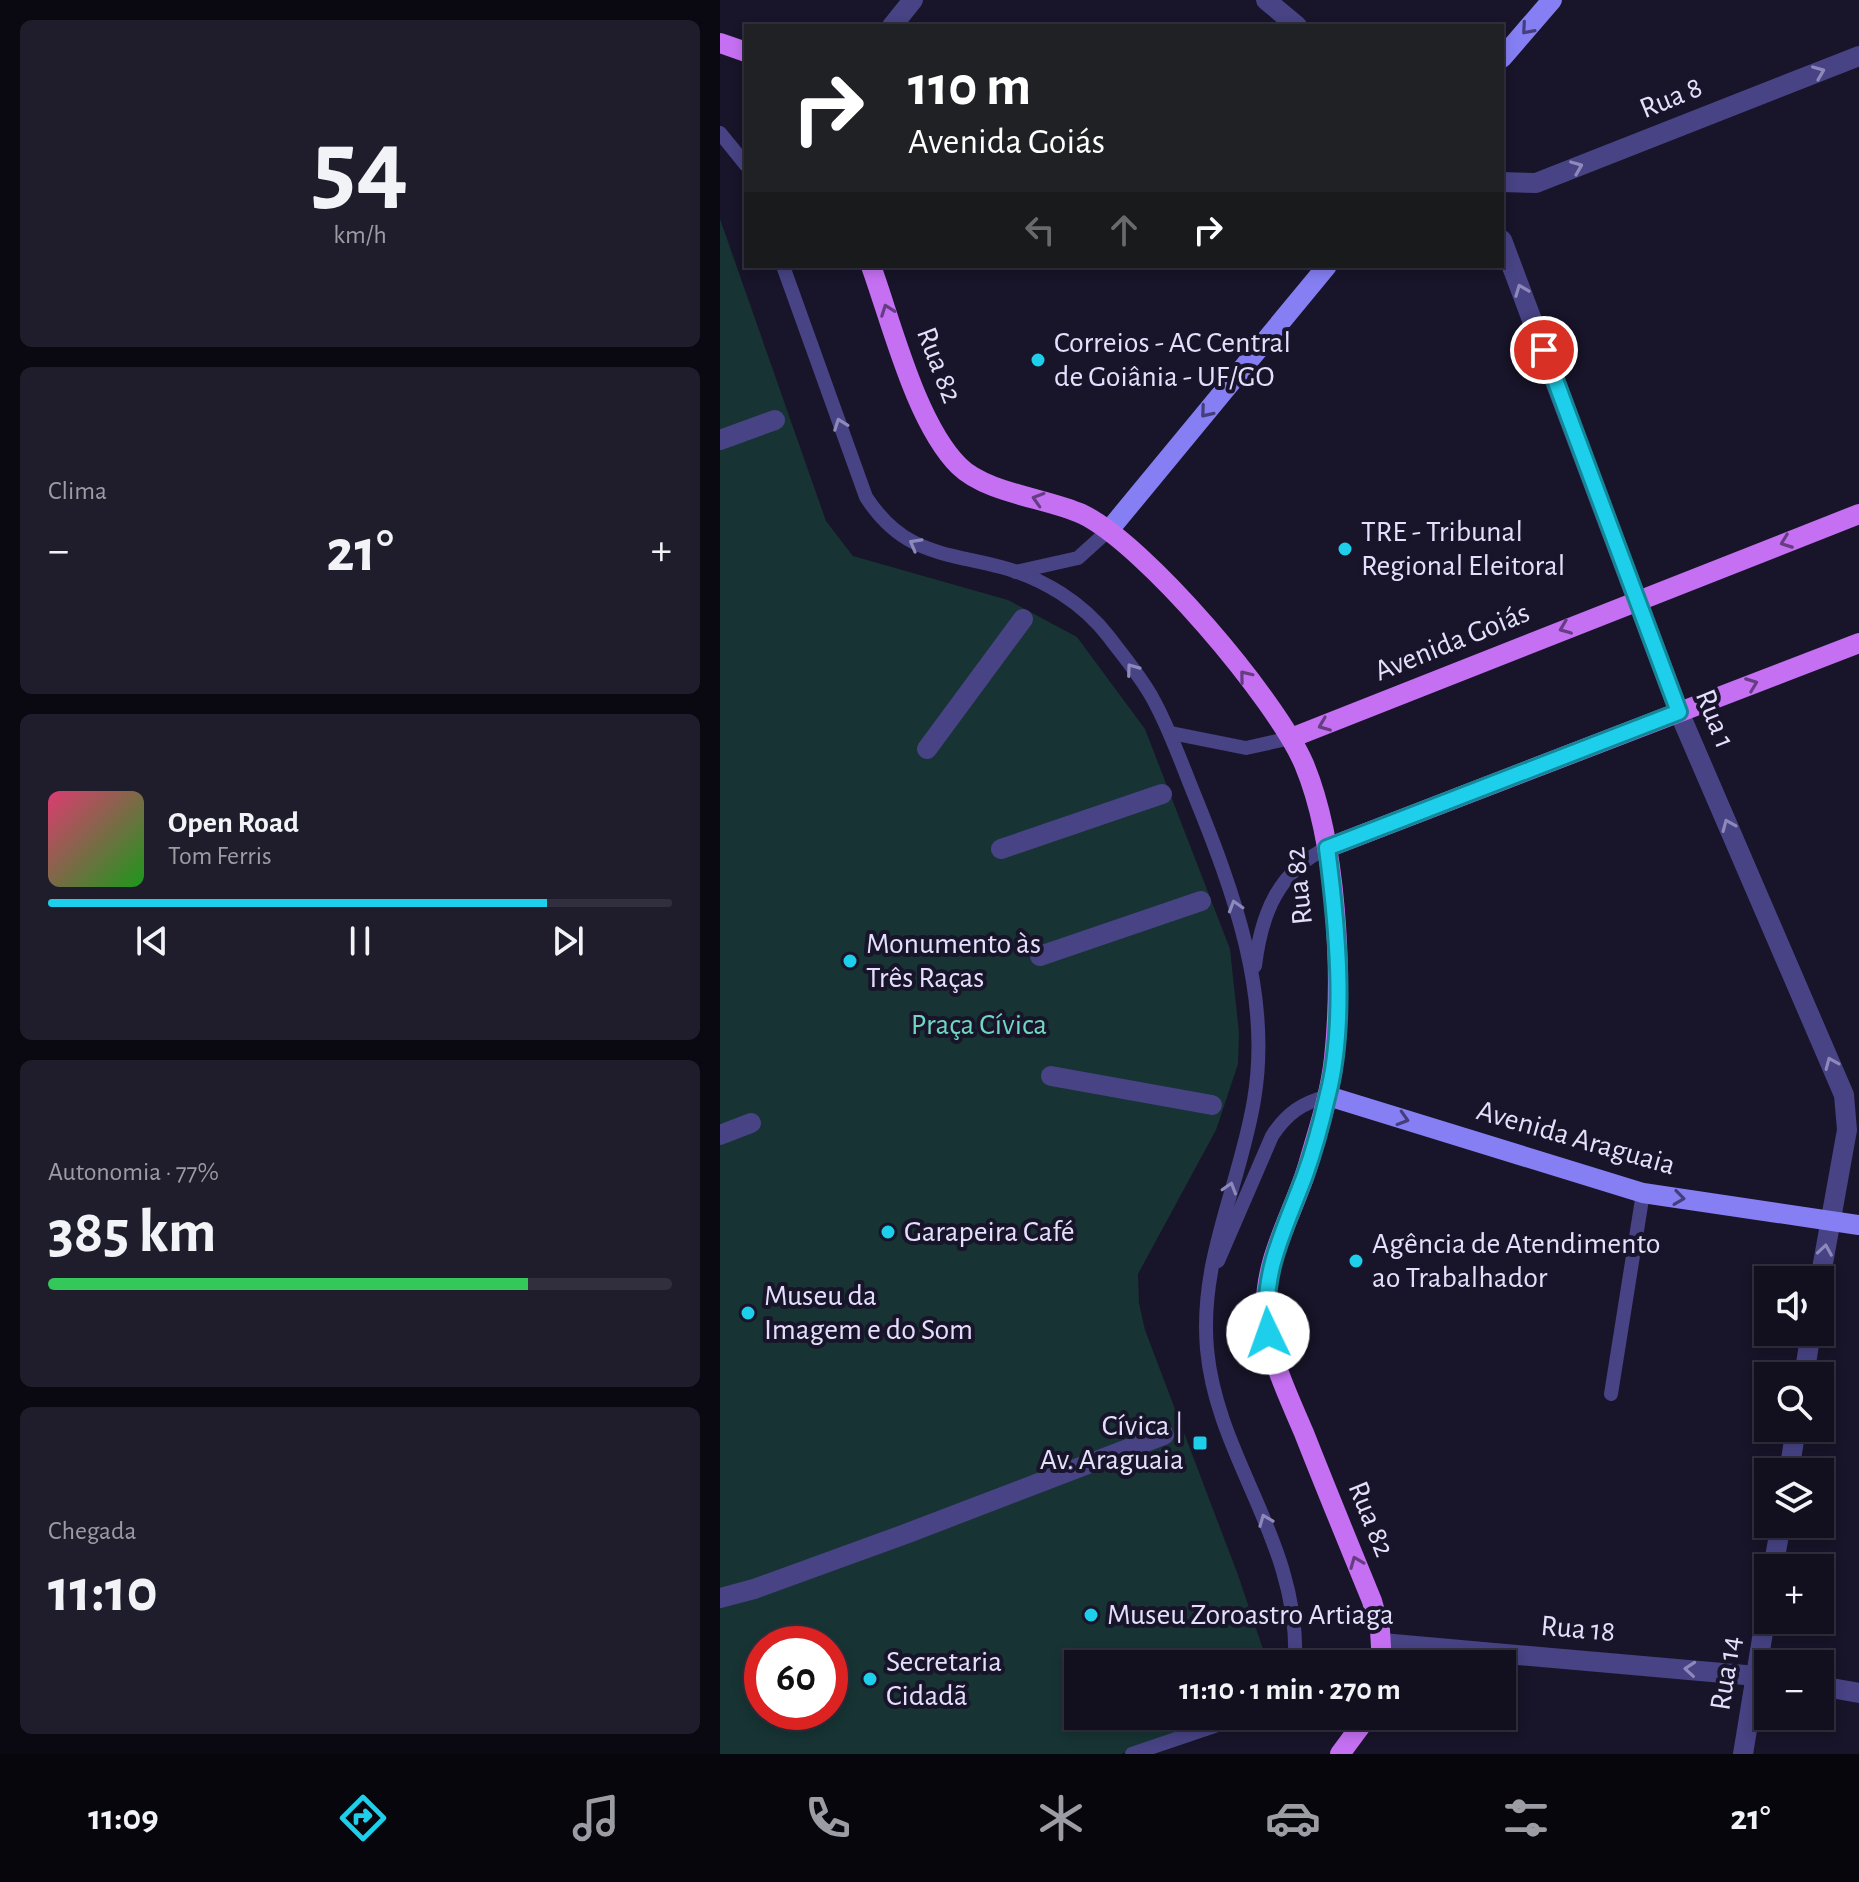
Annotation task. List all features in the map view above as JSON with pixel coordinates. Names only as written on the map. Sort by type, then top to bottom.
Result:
[{"type":"main road","points":[[1504,56],[1552,0]]},
{"type":"main road","points":[[720,43],[744,51]]},
{"type":"main road","name":"Rua 82","points":[[872,268],[927,418],[959,466],[982,481],[1062,506],[1110,529],[1158,573],[1236,664],[1291,738],[1311,785],[1327,848],[1336,988],[1334,1060],[1328,1096],[1305,1175],[1273,1254],[1266,1313],[1280,1375],[1372,1601],[1382,1650]]},
{"type":"main road","points":[[1110,529],[1325,268]]},
{"type":"main road","name":"Avenida Goiás","points":[[1291,738],[1859,514]]},
{"type":"main road","points":[[1327,848],[1859,643]]},
{"type":"main road","name":"Avenida Araguaia","points":[[1328,1096],[1643,1193],[1859,1225]]},
{"type":"main road","points":[[1340,1754],[1358,1730]]},
{"type":"street","points":[[894,24],[913,0]]},
{"type":"street","points":[[1266,0],[1295,24]]},
{"type":"street","name":"Rua 8","points":[[1504,182],[1536,183],[1859,56]]},
{"type":"street","name":"Rua 1","points":[[1504,245],[1679,712],[1852,1096],[1829,1221]]},
{"type":"street","points":[[720,440],[775,420]]},
{"type":"street","points":[[927,749],[1023,619]]},
{"type":"street","points":[[1001,849],[1162,794]]},
{"type":"street","points":[[1040,956],[1201,901]]},
{"type":"street","points":[[1051,1076],[1212,1105]]},
{"type":"street","points":[[720,1135],[751,1123]]},
{"type":"street","points":[[1822,1266],[1829,1221]]},
{"type":"street","points":[[720,1598],[754,1589],[880,1543],[1164,1435]]},
{"type":"street","name":"Rua 18","points":[[1382,1643],[1754,1675]]},
{"type":"street","points":[[1834,1689],[1859,1693]]},
{"type":"street","name":"Rua 14","points":[[1743,1754],[1754,1709]]},
{"type":"lane","points":[[720,133],[744,163]]},
{"type":"lane","name":"Rua 82","points":[[784,268],[866,497],[874,509],[895,531],[926,550],[1016,572],[1049,586],[1095,621],[1151,696],[1171,733],[1230,888],[1252,982],[1259,1055],[1254,1103],[1214,1246],[1207,1291],[1207,1348],[1215,1392],[1286,1572],[1295,1650]]},
{"type":"lane","points":[[1016,572],[1078,558],[1110,529]]},
{"type":"lane","points":[[1171,733],[1246,748],[1291,738]]},
{"type":"lane","points":[[1252,982],[1259,935],[1276,893],[1298,866],[1327,848]]},
{"type":"lane","points":[[1207,1291],[1272,1136],[1294,1109],[1328,1096]]},
{"type":"lane","points":[[1611,1394],[1643,1193]]},
{"type":"lane","points":[[1132,1754],[1203,1730]]},
{"type":"green space","name":"Praça Cívica","points":[[720,219],[826,521],[853,556],[1008,600],[1077,637],[1145,729],[1230,949],[1239,1033],[1238,1064],[1216,1130],[1138,1274],[1139,1303],[1145,1330],[1238,1575],[1263,1650],[1064,1650],[1064,1730],[1185,1730],[1121,1754],[720,1754]]},
{"type":"place","name":"Correios - AC Central de Goiânia - UF/GO","points":[[1038,360]]},
{"type":"place","name":"TRE - Tribunal Regional Eleitoral","points":[[1345,549]]},
{"type":"place","name":"Monumento às Três Raças","points":[[850,961]]},
{"type":"place","name":"Garapeira Café","points":[[888,1232]]},
{"type":"place","name":"Agência de Atendimento ao Trabalhador","points":[[1356,1261]]},
{"type":"place","name":"Museu da Imagem e do Som","points":[[748,1313]]},
{"type":"place","name":"Cívica | Av. Araguaia","points":[[1200,1443]]},
{"type":"place","name":"Museu Zoroastro Artiaga","points":[[1091,1615]]},
{"type":"place","name":"Secretaria Cidadã","points":[[870,1679]]},
{"type":"route","points":[[1268,1333],[1266,1292],[1273,1254],[1305,1175],[1328,1096],[1334,1060],[1336,988],[1327,848],[1679,712],[1544,350]]}]
